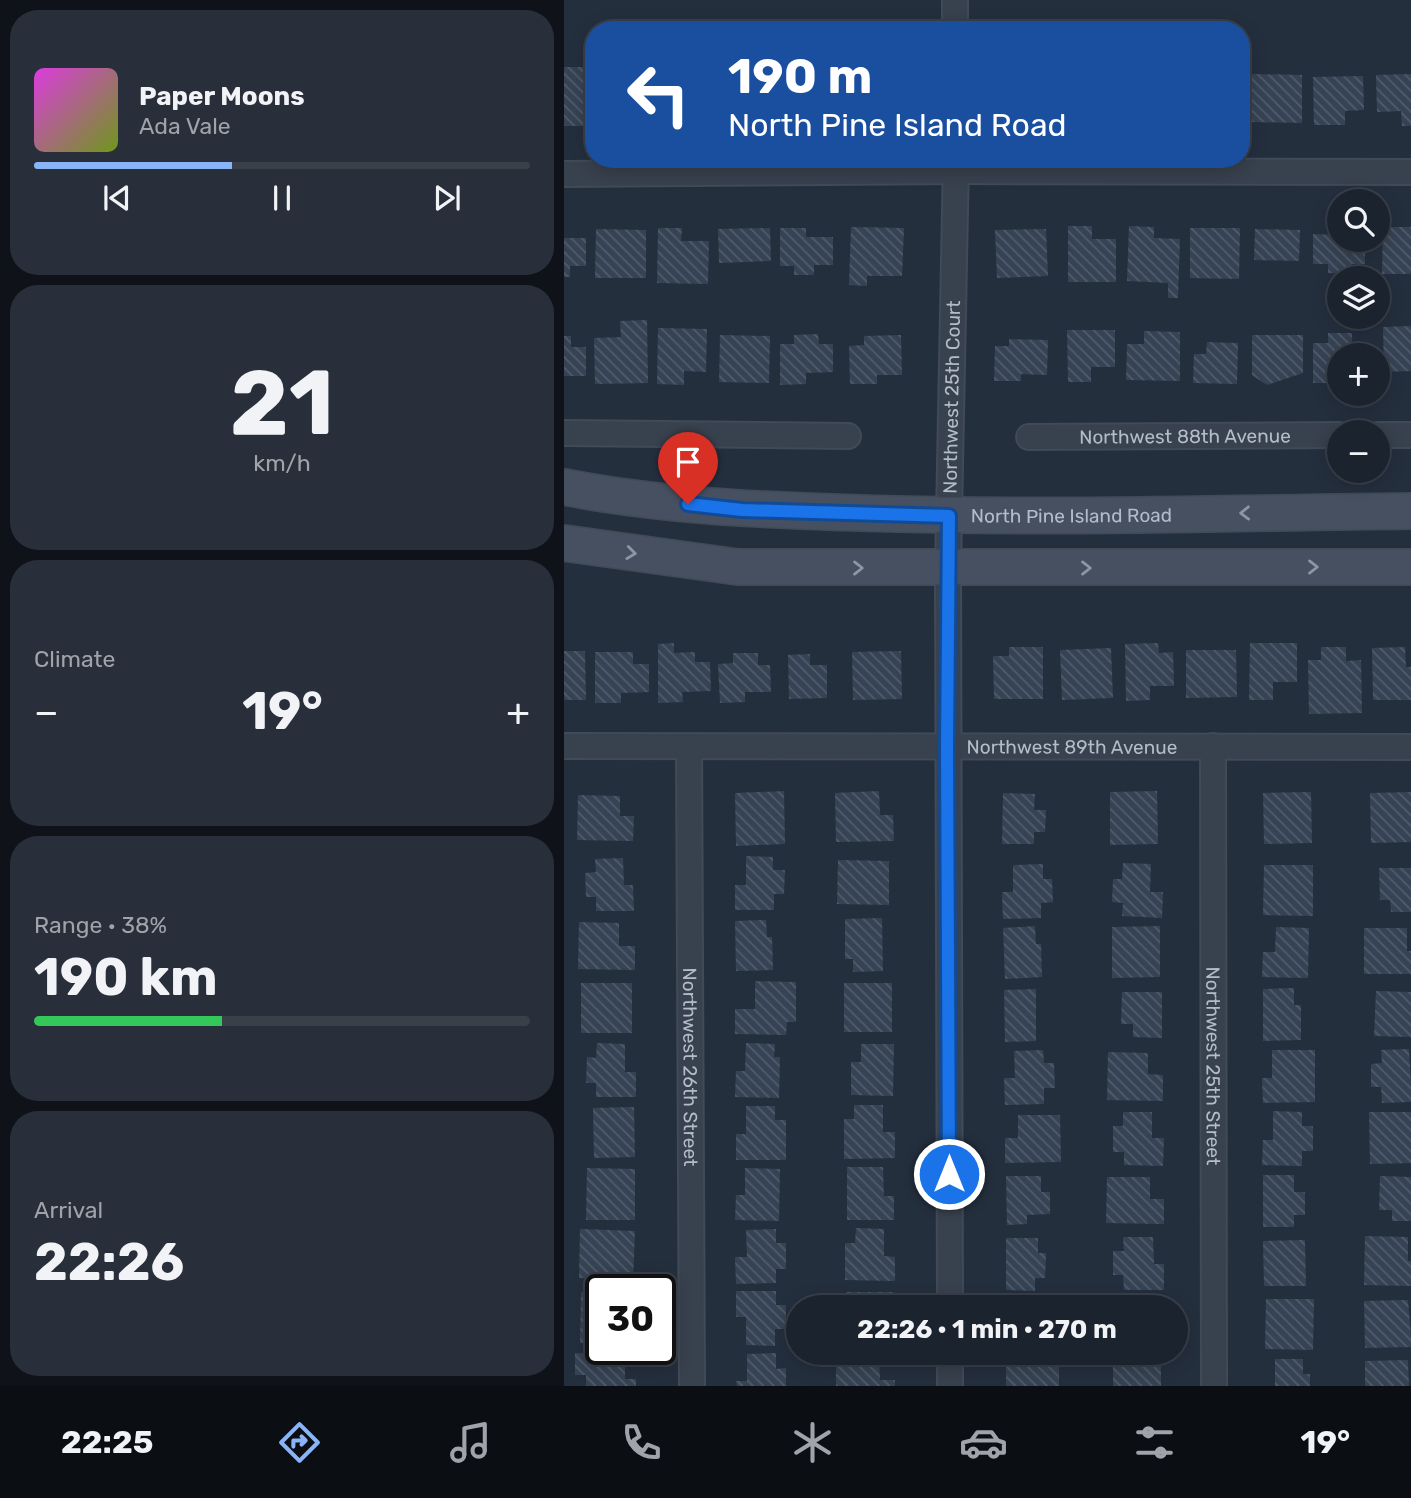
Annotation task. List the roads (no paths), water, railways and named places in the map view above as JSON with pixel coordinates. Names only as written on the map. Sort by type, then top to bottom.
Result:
[{"type":"main road","name":"North Pine Island Road","points":[[564,487],[608,496],[742,510],[949,516],[1412,511]]},
{"type":"main road","points":[[564,543],[738,567],[1412,567]]},
{"type":"street","points":[[955,0],[955,21]]},
{"type":"street","points":[[564,174],[825,168]]},
{"type":"street","name":"Northwest 25th Court","points":[[950,1295],[947,746],[956,168]]},
{"type":"street","points":[[1151,168],[1412,172]]},
{"type":"street","points":[[564,433],[848,436]]},
{"type":"street","points":[[1390,435],[1412,435]]},
{"type":"street","name":"Northwest 88th Avenue","points":[[1029,437],[1327,436]]},
{"type":"street","name":"Northwest 89th Avenue","points":[[564,746],[1412,747]]},
{"type":"street","name":"Northwest 25th Street","points":[[1213,746],[1214,1386]]},
{"type":"street","name":"Northwest 26th Street","points":[[689,747],[692,1386]]},
{"type":"street","points":[[950,1365],[950,1386]]}]
